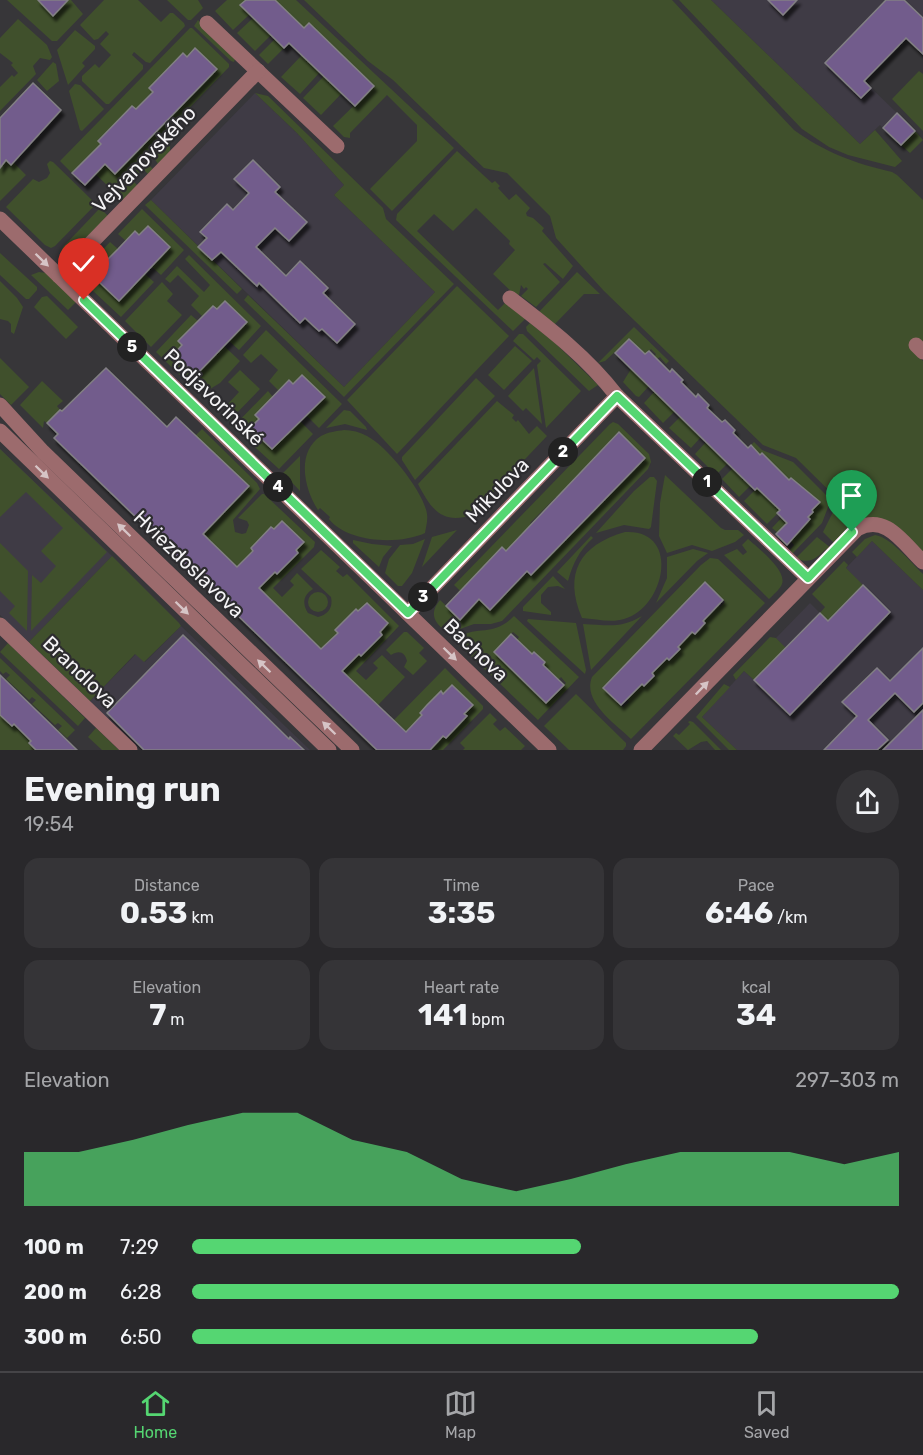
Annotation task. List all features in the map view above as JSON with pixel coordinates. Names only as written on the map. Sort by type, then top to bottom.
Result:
[{"type":"street","points":[[207,23],[337,146]]},
{"type":"street","name":"Vejvanovského","points":[[59,276],[258,71]]},
{"type":"street","name":"Podjavorinské","points":[[0,219],[270,480]]},
{"type":"street","points":[[510,298],[563,339],[601,375],[617,396],[808,578]]},
{"type":"street","name":"Mikulova","points":[[408,613],[617,396]]},
{"type":"street","name":"Hviezdoslavova","points":[[0,405],[43,452],[352,750]]},
{"type":"street","name":"Hviezdoslavova","points":[[0,431],[328,750]]},
{"type":"street","name":"Bachova","points":[[270,480],[549,750]]},
{"type":"street","points":[[641,750],[857,529],[870,524],[888,527],[923,562]]},
{"type":"street","name":"Brandlova","points":[[0,625],[130,750]]},
{"type":"shaded area","points":[[711,0],[923,0],[923,54],[906,38],[864,81],[897,113],[883,128],[880,125],[860,144]]},
{"type":"shaded area","points":[[255,93],[297,133],[344,185],[334,195],[435,292],[344,387],[151,200]]},
{"type":"shaded area","points":[[0,449],[112,556],[29,642],[0,615]]},
{"type":"shaded area","points":[[872,541],[923,590],[923,750],[737,750],[702,717],[744,671],[754,680],[785,648],[776,638],[810,603],[828,621],[862,585],[846,568]]},
{"type":"shaded area","points":[[181,626],[310,750],[139,750],[90,701],[136,654],[145,662]]},
{"type":"green space","points":[[7,0],[38,0],[53,15],[68,0],[71,0],[83,14],[57,41],[52,41]]},
{"type":"green space","points":[[104,0],[138,0],[161,22],[173,13],[185,26],[150,63],[134,52],[132,55],[143,65],[143,69],[109,104],[106,104],[82,81],[82,76],[95,64],[99,68],[111,55],[100,44],[109,34],[106,31],[94,40],[80,25]]},
{"type":"green space","points":[[167,0],[198,0],[203,8],[191,20],[188,20]]},
{"type":"green space","points":[[227,0],[245,0],[241,6],[250,14],[233,30],[215,11]]},
{"type":"green space","points":[[275,0],[296,0],[454,148],[392,211],[370,189],[417,141],[417,125],[387,95],[350,133],[350,138],[344,137],[333,126],[374,86],[309,23],[304,28]]},
{"type":"green space","points":[[304,0],[672,0],[794,130],[817,145],[841,156],[897,175],[923,200],[923,341],[913,351],[923,361],[923,553],[860,521],[796,458],[763,445],[604,291],[556,238],[550,216],[507,173],[484,168],[393,80],[368,61]]},
{"type":"green space","points":[[679,0],[711,0],[860,144],[875,130],[902,161],[895,167],[848,155],[829,147],[802,129]]},
{"type":"green space","points":[[253,18],[271,35],[255,51],[237,33]]},
{"type":"green space","points":[[18,19],[47,45],[52,57],[50,60],[40,58],[33,66],[36,74],[0,111],[0,87],[12,75],[14,77],[18,73],[11,65],[13,63],[0,53],[0,38]]},
{"type":"green space","points":[[198,20],[235,59],[234,62],[194,26]]},
{"type":"green space","points":[[190,28],[229,64],[229,67],[111,189],[83,162],[72,173],[60,161]],"holes":[[[195,48],[217,70],[115,174],[93,153],[101,144],[98,140],[132,106],[136,109],[152,92],[149,88],[183,53],[187,57]]]},
{"type":"green space","points":[[75,30],[95,46],[95,49],[82,63],[85,66],[68,85],[57,50]]},
{"type":"green space","points":[[275,39],[284,48],[268,64],[259,55]]},
{"type":"green space","points":[[302,55],[320,72],[300,94],[281,77]]},
{"type":"green space","points":[[53,62],[56,64],[59,81],[47,91],[37,80]]},
{"type":"green space","points":[[919,71],[923,74],[923,131],[892,99]]},
{"type":"green space","points":[[324,76],[342,93],[321,115],[303,98]]},
{"type":"green space","points":[[75,84],[80,85],[104,109],[82,131],[69,91]]},
{"type":"green space","points":[[255,93],[268,96],[383,208],[386,219],[454,284],[344,397],[244,300],[248,295],[344,387],[435,292],[334,195],[344,185],[297,133]]},
{"type":"green space","points":[[915,131],[923,140],[910,153],[901,145]]},
{"type":"green space","points":[[170,136],[170,152],[158,164],[152,155]]},
{"type":"green space","points":[[457,151],[492,183],[495,181],[509,200],[516,194],[530,208],[526,213],[527,216],[533,218],[544,228],[542,231],[573,266],[563,279],[545,263],[543,264],[560,282],[536,307],[521,296],[528,289],[526,287],[524,289],[521,285],[519,295],[514,294],[493,274],[515,250],[509,244],[510,241],[476,208],[453,231],[434,214],[417,231],[498,310],[505,303],[526,318],[513,331],[396,220],[397,214]]},
{"type":"green space","points":[[0,158],[5,162],[6,160],[13,162],[26,175],[0,201]]},
{"type":"green space","points":[[50,161],[96,204],[51,248],[45,245],[6,207],[33,179],[39,182],[47,178],[50,173],[47,164]]},
{"type":"green space","points":[[146,162],[153,169],[148,174],[143,169],[132,180],[138,186],[123,201],[114,193]]},
{"type":"green space","points":[[151,200],[242,289],[237,294],[145,205]]},
{"type":"green space","points":[[100,208],[108,216],[77,247],[63,255],[60,254],[63,247]]},
{"type":"green space","points":[[142,209],[184,250],[161,275],[152,267],[170,247],[139,235],[136,231],[126,241],[118,234]]},
{"type":"green space","points":[[110,242],[118,249],[102,267],[119,300],[145,274],[154,282],[121,317],[92,290],[85,277],[89,264]]},
{"type":"green space","points":[[0,253],[37,287],[29,299],[26,299],[0,275]]},
{"type":"green space","points":[[189,255],[261,326],[239,350],[229,341],[247,322],[225,301],[217,309],[213,306],[202,316],[191,305],[199,296],[178,275],[170,283],[165,279],[177,266],[204,292],[210,285],[185,259]]},
{"type":"green space","points":[[39,272],[46,273],[76,302],[68,310],[31,275]]},
{"type":"green space","points":[[577,272],[600,294],[584,294],[554,325],[538,313]]},
{"type":"green space","points":[[0,281],[23,307],[14,334],[11,332],[11,324],[0,319]]},
{"type":"green space","points":[[162,282],[173,294],[167,301],[182,315],[151,347],[125,321]]},
{"type":"green space","points":[[457,286],[509,336],[397,454],[347,400]]},
{"type":"green space","points":[[47,296],[78,327],[66,339],[34,307],[42,297]]},
{"type":"green space","points":[[191,315],[198,321],[179,341],[182,345],[174,354],[196,375],[224,346],[240,361],[220,383],[205,392],[195,390],[156,352]]},
{"type":"green space","points":[[530,323],[554,342],[598,385],[589,391],[527,331],[526,327]]},
{"type":"green space","points":[[634,327],[669,361],[666,364],[660,357],[657,359],[654,357],[656,354],[651,349],[640,360],[638,347],[629,339],[605,361],[598,363]]},
{"type":"green space","points":[[266,330],[342,404],[319,428],[306,415],[302,376],[279,391],[269,381],[278,370],[261,354],[251,363],[243,355]]},
{"type":"green space","points":[[519,334],[523,334],[581,391],[546,428],[537,365],[541,361],[537,357],[534,360],[513,341]]},
{"type":"green space","points":[[515,346],[532,361],[504,390],[488,375]]},
{"type":"green space","points":[[0,358],[29,387],[11,405],[0,394]]},
{"type":"green space","points":[[534,368],[542,424],[526,408],[523,411],[508,396]]},
{"type":"green space","points":[[631,369],[649,386],[639,397],[623,382]]},
{"type":"green space","points":[[240,370],[260,389],[229,421],[223,416],[226,406],[239,392],[228,382]]},
{"type":"green space","points":[[476,378],[495,396],[415,480],[402,457]]},
{"type":"green space","points":[[42,381],[63,401],[57,406],[60,410],[47,423],[44,421],[43,428],[20,405]]},
{"type":"green space","points":[[268,391],[273,397],[255,415],[259,419],[251,428],[272,449],[300,421],[313,434],[279,469],[233,427]]},
{"type":"green space","points":[[654,392],[675,411],[663,423],[644,403]]},
{"type":"green space","points":[[497,401],[514,415],[512,418],[516,422],[518,420],[529,434],[537,426],[547,436],[472,515],[462,518],[445,516],[433,507],[418,484]]},
{"type":"green space","points":[[344,410],[350,411],[367,430],[345,424],[326,428]]},
{"type":"green space","points":[[680,417],[701,437],[691,448],[669,428]]},
{"type":"green space","points":[[613,422],[618,424],[649,454],[651,462],[648,469],[502,621],[491,624],[474,624],[449,633],[444,630],[437,623],[434,614],[440,600],[460,619],[474,604],[454,585]],"holes":[[[618,432],[645,458],[490,609],[465,586],[502,547],[506,551],[519,537],[534,527],[530,523],[556,497],[559,499],[570,488],[568,485]]]},
{"type":"green space","points":[[202,429],[257,483],[260,489],[233,520],[235,532],[246,533],[249,525],[247,521],[238,518],[264,494],[315,542],[314,547],[273,588],[282,597],[294,585],[290,581],[297,573],[313,589],[304,600],[308,613],[318,617],[327,612],[331,607],[331,597],[301,569],[321,550],[340,567],[336,571],[343,577],[347,574],[399,626],[356,671],[366,680],[378,668],[373,663],[382,655],[405,677],[378,705],[342,671],[382,635],[380,632],[388,623],[367,603],[358,611],[356,609],[338,633],[321,649],[259,588],[298,553],[296,550],[304,541],[282,521],[274,529],[271,527],[251,548],[253,551],[237,567],[203,534],[249,486],[195,436]]},
{"type":"green space","points":[[344,430],[359,432],[375,441],[403,470],[424,505],[427,516],[425,533],[402,539],[374,540],[348,533],[329,519],[330,517],[320,508],[318,510],[306,482],[305,461],[308,451],[321,436]]},
{"type":"green space","points":[[706,442],[728,463],[716,475],[695,454]]},
{"type":"green space","points":[[754,442],[762,450],[793,462],[829,498],[830,502],[822,523],[792,554],[789,551],[794,545],[791,541],[798,533],[787,523],[778,533],[772,528],[786,513],[810,519],[808,517],[819,502],[791,478],[789,480],[762,453],[760,455],[751,445]]},
{"type":"green space","points":[[0,449],[107,552],[31,631],[32,575],[41,583],[56,566],[41,551],[63,528],[26,492],[0,517]]},
{"type":"green space","points":[[300,456],[300,491],[283,473]]},
{"type":"green space","points":[[733,468],[752,484],[739,497],[722,479]]},
{"type":"green space","points":[[665,475],[721,528],[738,530],[744,535],[735,542],[712,551],[692,545],[667,553],[659,536],[660,503]]},
{"type":"green space","points":[[650,477],[654,477],[657,481],[651,527],[649,529],[624,525],[596,533],[634,491]]},
{"type":"green space","points":[[757,488],[782,509],[767,524],[744,501]]},
{"type":"green space","points":[[836,506],[856,524],[835,544],[823,532]]},
{"type":"green space","points":[[457,530],[422,567],[432,537]]},
{"type":"green space","points":[[625,532],[643,534],[654,543],[660,555],[661,570],[658,585],[650,600],[638,612],[624,619],[609,621],[582,618],[574,587],[575,574],[580,563],[597,545]]},
{"type":"green space","points":[[875,535],[888,540],[923,574],[923,590],[872,541],[857,557],[852,552],[865,539]]},
{"type":"green space","points":[[591,536],[593,538],[577,558],[568,581],[557,572]]},
{"type":"green space","points":[[817,537],[831,548],[809,561],[796,558]]},
{"type":"green space","points":[[425,539],[412,573],[402,586],[398,586],[385,573],[389,559],[400,545],[413,544]]},
{"type":"green space","points":[[748,539],[771,560],[780,572],[782,584],[769,599],[724,555],[737,549],[743,555],[747,552],[742,545]]},
{"type":"green space","points":[[353,540],[392,546],[383,557],[379,567],[353,543]]},
{"type":"green space","points":[[0,543],[28,571],[27,631],[9,613],[15,606],[0,591]]},
{"type":"green space","points":[[693,549],[708,553],[697,561],[656,603],[667,578],[667,557]]},
{"type":"green space","points":[[112,556],[181,626],[144,662],[135,654],[90,701],[29,642]]},
{"type":"green space","points":[[710,558],[718,559],[765,603],[631,739],[596,704],[590,686],[592,677]],"holes":[[[706,582],[725,602],[720,607],[718,605],[703,621],[705,623],[695,634],[692,632],[670,660],[667,658],[652,673],[654,676],[627,699],[629,702],[623,707],[603,687]]]},
{"type":"green space","points":[[844,561],[848,565],[846,568],[863,585],[828,621],[820,613],[825,607],[812,594]]},
{"type":"green space","points":[[553,576],[565,589],[558,586],[548,587],[541,595],[541,603],[551,612],[551,615],[523,611],[523,607]]},
{"type":"green space","points":[[314,592],[322,592],[328,598],[328,606],[322,612],[314,612],[308,606],[308,598]]},
{"type":"green space","points":[[514,616],[579,677],[538,720],[455,641],[457,637],[465,634],[493,629]],"holes":[[[513,632],[519,637],[517,640],[532,654],[535,652],[545,662],[543,665],[558,680],[561,677],[566,683],[546,703],[494,652]]]},
{"type":"green space","points":[[642,616],[591,670],[583,624],[620,625]]},
{"type":"green space","points":[[528,619],[576,623],[585,674],[527,621]]},
{"type":"green space","points":[[404,632],[407,632],[424,648],[419,653],[427,661],[413,675],[404,667],[407,661],[403,654],[391,655],[386,650]]},
{"type":"green space","points":[[770,637],[776,638],[786,648],[754,680],[744,671],[736,680],[733,675]]},
{"type":"green space","points":[[8,643],[85,718],[78,726],[0,652]]},
{"type":"green space","points":[[0,658],[75,730],[67,738],[58,730],[62,726],[58,723],[55,725],[32,704],[36,700],[32,697],[29,700],[6,679],[10,675],[0,671]]},
{"type":"green space","points":[[445,668],[483,706],[483,709],[443,750],[430,750],[443,736],[446,738],[473,705],[452,685],[420,712],[422,715],[406,731],[394,720]]},
{"type":"green space","points":[[724,684],[730,687],[702,717],[737,750],[729,750],[696,717]]},
{"type":"green space","points":[[576,694],[626,743],[623,750],[569,750],[544,726]]},
{"type":"green space","points":[[0,712],[40,750],[0,750]]},
{"type":"green space","points":[[490,713],[497,720],[493,724],[500,731],[505,727],[525,746],[521,750],[463,750],[465,748],[460,743]]},
{"type":"green space","points":[[690,721],[721,750],[715,750],[707,741],[688,750],[673,736],[676,733],[679,735],[690,724],[688,722]]},
{"type":"green space","points":[[96,728],[119,750],[102,750],[88,737]]},
{"type":"building","points":[[38,0],[68,0],[53,16]]},
{"type":"building","points":[[246,0],[275,0],[304,28],[309,23],[374,86],[355,106],[289,43],[284,48],[240,5]]},
{"type":"building","points":[[768,0],[797,0],[783,15]]},
{"type":"building","points":[[886,0],[904,0],[923,18],[923,54],[906,38],[864,81],[871,88],[861,98],[825,63]]},
{"type":"building","points":[[195,48],[217,69],[115,174],[105,164],[85,185],[72,173],[101,144],[98,141],[132,106],[136,109],[153,92],[149,88],[183,53],[187,57]]},
{"type":"building","points":[[33,83],[61,110],[11,165],[6,160],[0,168],[0,118]]},
{"type":"building","points":[[897,113],[915,131],[901,145],[883,128]]},
{"type":"building","points":[[253,160],[280,187],[275,192],[307,222],[289,241],[275,228],[256,247],[286,276],[300,261],[328,288],[323,293],[355,324],[337,343],[305,318],[300,323],[259,283],[257,286],[221,252],[212,260],[198,247],[207,238],[200,232],[227,204],[233,210],[249,193],[234,179]]},
{"type":"building","points":[[148,226],[170,247],[119,301],[96,279],[105,270],[101,266],[135,231],[139,235]]},
{"type":"building","points":[[225,301],[247,322],[196,375],[174,354],[182,345],[178,341],[213,306],[217,309]]},
{"type":"building","points":[[629,339],[645,354],[649,351],[670,372],[672,369],[696,397],[698,394],[709,405],[707,408],[735,430],[733,433],[748,448],[751,445],[760,455],[762,453],[789,480],[791,478],[820,502],[812,510],[813,512],[808,517],[810,519],[787,545],[776,534],[787,523],[777,513],[780,510],[757,488],[755,490],[615,353]]},
{"type":"building","points":[[106,368],[167,427],[176,417],[249,486],[203,534],[237,567],[253,551],[251,548],[271,527],[274,529],[282,521],[304,542],[296,550],[298,553],[259,588],[321,649],[338,633],[335,630],[356,609],[358,611],[367,603],[388,623],[380,632],[382,635],[342,671],[406,732],[422,715],[420,713],[427,705],[441,691],[443,694],[452,685],[473,705],[464,714],[467,716],[446,738],[443,736],[430,750],[377,750],[54,438],[58,434],[47,423]]},
{"type":"building","points":[[302,375],[325,397],[272,449],[250,428],[259,419],[255,415],[289,380],[293,384]]},
{"type":"building","points":[[619,432],[645,458],[531,575],[527,571],[490,610],[479,599],[460,620],[446,606],[502,547],[506,551]]},
{"type":"building","points":[[705,582],[723,600],[703,621],[705,623],[695,634],[692,632],[678,647],[680,649],[652,673],[654,676],[644,686],[642,684],[621,705],[603,688]]},
{"type":"building","points":[[863,585],[890,612],[790,715],[754,680],[820,613],[828,621]]},
{"type":"building","points":[[511,634],[532,654],[534,652],[545,662],[543,665],[564,685],[546,703],[494,652]]},
{"type":"building","points":[[183,635],[289,739],[290,737],[304,750],[144,750],[107,713]]},
{"type":"building","points":[[923,648],[923,703],[914,712],[895,693],[868,720],[888,740],[877,750],[824,750],[857,716],[842,702],[877,668],[890,681]]},
{"type":"building","points":[[0,675],[77,750],[36,750],[29,743],[31,741],[14,724],[12,726],[0,715]]},
{"type":"building","points":[[923,710],[923,750],[883,750]]},
{"type":"route","points":[[84,300],[408,613],[617,396],[808,578],[852,532]]}]
